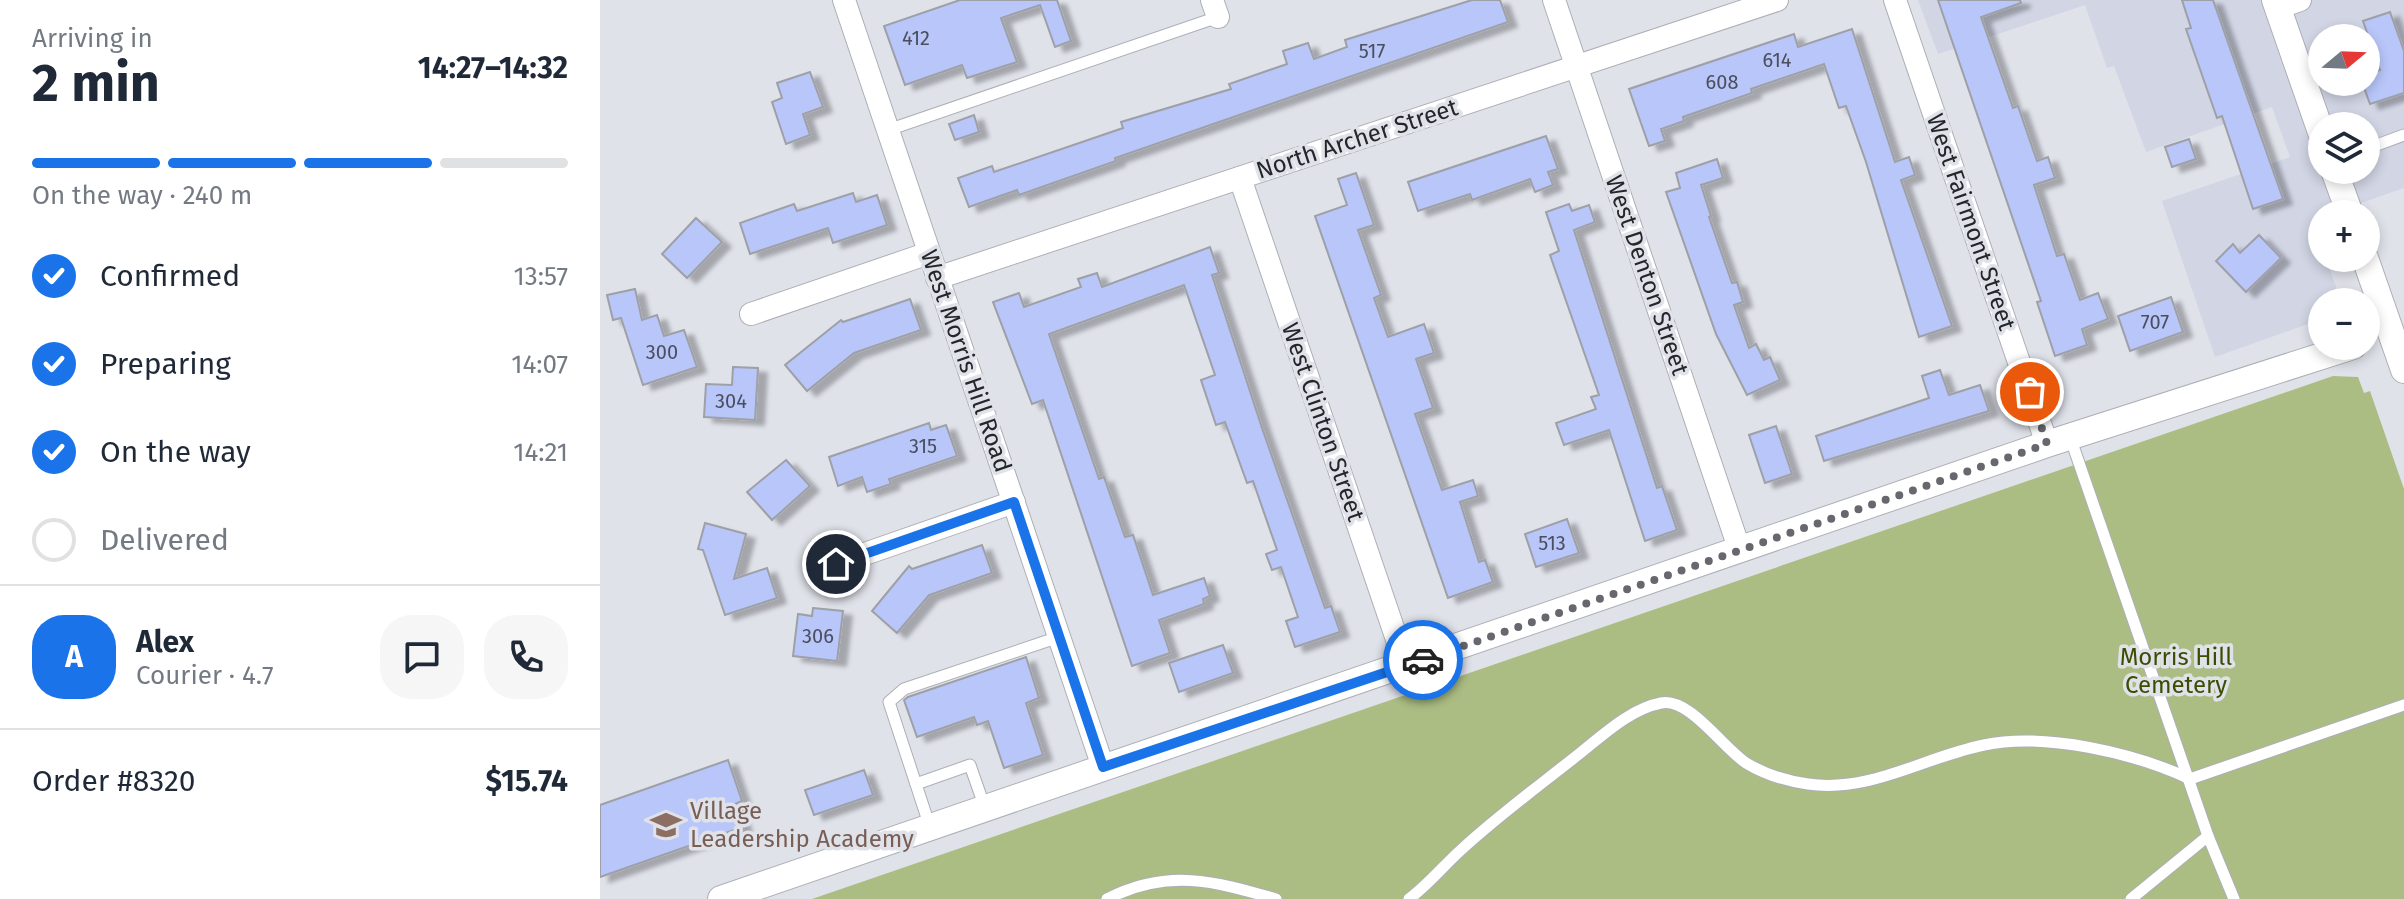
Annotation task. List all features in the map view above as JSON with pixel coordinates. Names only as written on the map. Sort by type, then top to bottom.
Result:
[{"type":"street","name":"West Morris Hill Road","points":[[844,0],[1103,767]]},
{"type":"street","name":"West Denton Street","points":[[1554,0],[1740,551]]},
{"type":"street","name":"North Archer Street","points":[[937,278],[1777,0]]},
{"type":"street","name":"West Fairmont Street","points":[[1895,0],[2058,440]]},
{"type":"street","points":[[2284,3],[2315,112]]},
{"type":"street","name":"West Clinton Street","points":[[1240,178],[1406,666]]},
{"type":"street","points":[[751,314],[929,253]]},
{"type":"street","points":[[2369,272],[2387,335],[2404,370]]},
{"type":"street","points":[[721,899],[2058,440],[2309,360]]},
{"type":"street","points":[[836,564],[1014,502]]},
{"type":"lane","points":[[888,130],[1215,8]]},
{"type":"lane","points":[[2380,144],[2404,135]]},
{"type":"lane","points":[[2058,440],[2234,899]]},
{"type":"lane","points":[[930,827],[889,702],[904,689],[1059,637]]},
{"type":"lane","points":[[1409,899],[1460,850],[1602,735],[1641,710],[1661,703],[1674,702],[1687,708],[1724,747],[1747,764],[1777,779],[1809,784],[1858,785],[1985,744],[2034,742],[2113,752],[2163,766],[2190,779],[2404,705]]},
{"type":"lane","points":[[916,784],[970,765],[986,809]]},
{"type":"lane","points":[[2131,899],[2208,836]]},
{"type":"lane","points":[[1107,899],[1125,890],[1165,879],[1215,882],[1276,899]]},
{"type":"shaded area","points":[[1918,0],[2404,0],[2404,188],[2370,200],[2308,200],[2308,272],[2331,272],[2336,288],[2308,288],[2308,324],[2215,357],[2162,201],[2290,157],[2272,107],[2146,152],[2114,66],[2107,68],[2085,5],[1938,54]]},
{"type":"green space","name":"Morris Hill Cemetery","points":[[2333,376],[2358,377],[2364,393],[2370,391],[2404,489],[2404,899],[812,899]]},
{"type":"building","points":[[960,0],[1057,0],[1071,41],[1055,47],[1040,5],[1001,18],[1017,62],[967,78],[962,65],[905,85],[884,26]]},
{"type":"building","points":[[1472,0],[1500,0],[1508,22],[1115,158],[1116,161],[1019,195],[1017,190],[969,207],[958,178],[992,166],[994,172],[1123,128],[1121,122],[1231,89],[1229,84],[1287,64],[1283,51],[1308,43],[1314,59],[1347,47],[1345,40]]},
{"type":"building","points":[[1938,0],[2020,0],[2021,3],[1981,17],[2013,108],[2018,106],[2037,161],[2048,157],[2055,178],[2034,185],[2057,256],[2064,254],[2080,300],[2098,293],[2108,319],[2082,329],[2087,345],[2055,356],[2037,302],[2041,301]]},
{"type":"building","points":[[2182,0],[2213,0],[2283,199],[2253,209],[2222,116],[2217,118],[2186,29],[2191,28]]},
{"type":"building","points":[[2390,12],[2404,51],[2404,93],[2370,104],[2367,96],[2380,96],[2380,24],[2364,24],[2363,21]]},
{"type":"building","points":[[1852,29],[1895,162],[1909,157],[1915,175],[1901,180],[1952,326],[1919,337],[1866,162],[1846,106],[1839,108],[1824,64],[1683,117],[1684,121],[1661,129],[1665,141],[1649,146],[1629,89],[1794,34],[1798,47]]},
{"type":"building","points":[[810,72],[823,107],[803,114],[810,135],[786,144],[772,102],[782,98],[777,83]]},
{"type":"building","points":[[974,115],[979,132],[955,140],[949,124]]},
{"type":"building","points":[[1546,136],[1558,169],[1548,172],[1553,185],[1535,192],[1530,179],[1472,200],[1470,194],[1418,211],[1408,182]]},
{"type":"building","points":[[2189,139],[2196,159],[2172,167],[2165,147]]},
{"type":"building","points":[[1717,159],[1723,178],[1701,185],[1732,283],[1737,282],[1743,302],[1734,305],[1749,348],[1756,344],[1764,360],[1770,357],[1780,380],[1747,395],[1716,334],[1666,192],[1680,188],[1676,173]]},
{"type":"building","points":[[1356,173],[1374,225],[1358,230],[1381,295],[1374,298],[1388,337],[1424,324],[1434,353],[1416,359],[1433,408],[1415,414],[1442,490],[1473,480],[1478,496],[1460,502],[1479,562],[1485,560],[1493,582],[1448,598],[1315,216],[1347,205],[1338,179]]},
{"type":"building","points":[[853,193],[856,202],[877,195],[887,225],[833,243],[828,228],[750,254],[740,223],[794,204],[797,211]]},
{"type":"building","points":[[1569,204],[1572,211],[1589,205],[1595,222],[1574,230],[1657,488],[1662,486],[1677,530],[1645,541],[1609,430],[1564,445],[1556,423],[1596,409],[1591,397],[1599,395],[1550,255],[1559,251],[1546,212]]},
{"type":"building","points":[[696,218],[722,242],[687,278],[662,254]]},
{"type":"building","points":[[2259,235],[2281,258],[2246,292],[2216,261],[2233,244],[2240,253]]},
{"type":"building","points":[[1210,247],[1219,273],[1212,275],[1262,428],[1325,608],[1331,606],[1340,632],[1295,647],[1286,621],[1298,617],[1281,567],[1272,570],[1266,554],[1277,550],[1253,481],[1247,483],[1225,422],[1216,425],[1201,380],[1215,375],[1184,285],[1049,334],[1099,479],[1104,477],[1125,537],[1133,535],[1153,595],[1204,578],[1210,596],[1203,599],[1204,604],[1159,620],[1170,653],[1132,666],[1043,400],[1032,404],[993,302],[1019,293],[1024,307],[1081,287],[1078,279],[1097,273],[1102,287]]},
{"type":"building","points":[[635,289],[642,320],[657,315],[664,336],[684,330],[697,367],[643,385],[621,318],[613,320],[607,295]]},
{"type":"building","points":[[2171,297],[2183,332],[2130,351],[2118,316]]},
{"type":"building","points":[[910,299],[921,330],[854,353],[807,391],[785,365],[841,320],[843,322]]},
{"type":"building","points":[[733,367],[758,368],[755,420],[704,417],[706,384],[732,385]]},
{"type":"building","points":[[1940,370],[1949,395],[1980,385],[1989,411],[1824,461],[1816,436],[1929,398],[1922,376]]},
{"type":"building","points":[[929,423],[931,430],[946,425],[957,456],[889,479],[891,484],[867,492],[862,477],[838,486],[829,457]]},
{"type":"building","points":[[1776,426],[1792,474],[1765,483],[1749,435]]},
{"type":"building","points":[[786,460],[810,486],[772,520],[747,492]]},
{"type":"building","points":[[1567,519],[1579,553],[1536,567],[1525,534]]},
{"type":"building","points":[[705,523],[746,534],[734,579],[767,568],[777,598],[725,615],[703,550],[698,549]]},
{"type":"building","points":[[982,545],[992,573],[929,595],[897,633],[872,611],[909,566],[912,569]]},
{"type":"building","points":[[813,608],[843,611],[837,661],[793,656],[798,614],[812,616]]},
{"type":"building","points":[[1223,645],[1233,673],[1179,692],[1169,663]]},
{"type":"building","points":[[1026,657],[1039,698],[1026,703],[1043,755],[1004,768],[988,721],[977,725],[974,717],[917,737],[904,700],[908,697]]},
{"type":"building","points":[[728,760],[742,801],[735,804],[743,827],[600,877],[600,805]]},
{"type":"building","points":[[864,770],[873,795],[814,815],[805,790]]},
{"type":"way so far","points":[[1423,660],[2047,444],[2030,392]]},
{"type":"place","name":"Village Leadership Academy","points":[[666,825]]},
{"type":"route","points":[[836,564],[1014,502],[1103,767],[1423,660]]}]
